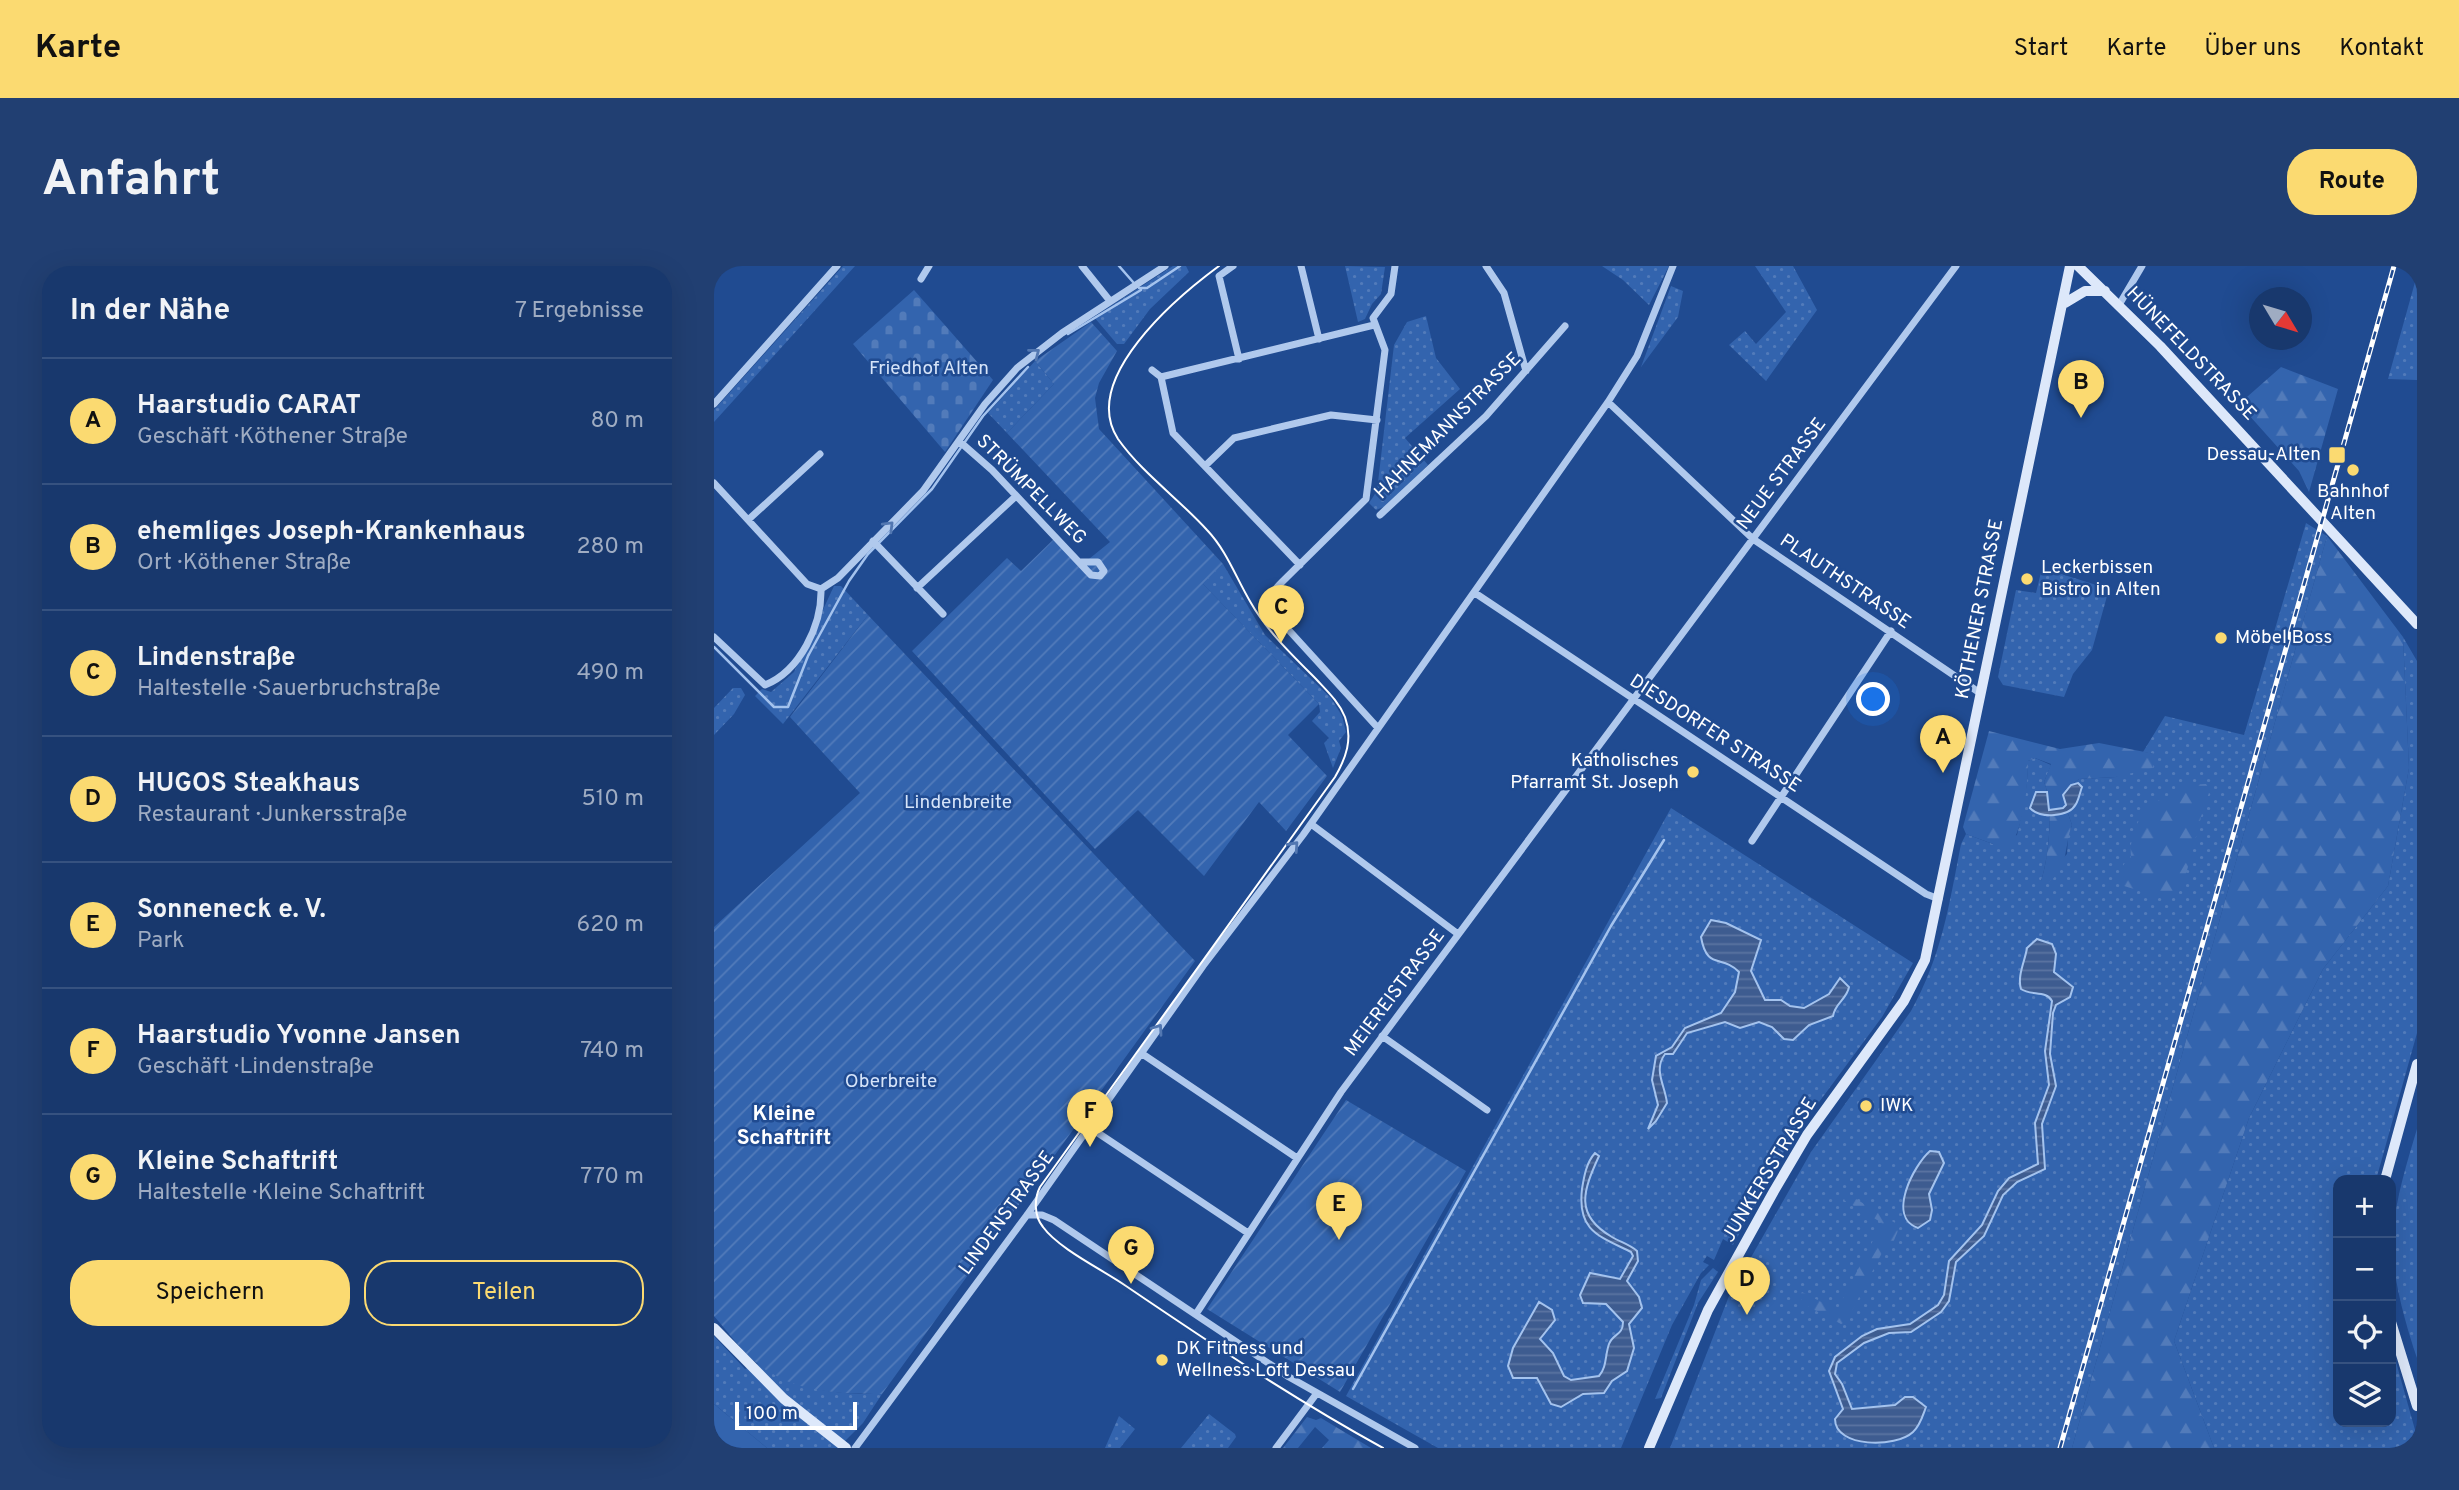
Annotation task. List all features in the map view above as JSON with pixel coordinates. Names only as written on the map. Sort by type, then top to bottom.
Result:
[{"type":"main road","name":"KÖTHENER STRASSE","points":[[1925,960],[2032,439],[2042,410],[2065,303],[2070,266]]},
{"type":"main road","name":"HÜNEFELDSTRASSE","points":[[2078,266],[2119,304],[2247,438],[2417,624]]},
{"type":"main road","points":[[2065,303],[2085,291],[2105,291]]},
{"type":"main road","name":"JUNKERSSTRASSE","points":[[1649,1448],[1708,1310],[1779,1182],[1807,1135],[1904,1000],[1925,960]]},
{"type":"main road","points":[[2386,1175],[2417,1064]]},
{"type":"main road","points":[[714,1328],[784,1399],[846,1448]]},
{"type":"main road","points":[[2396,1338],[2417,1406]]},
{"type":"street","points":[[714,404],[837,266]]},
{"type":"street","points":[[921,279],[929,266]]},
{"type":"street","points":[[1082,266],[1110,301]]},
{"type":"street","points":[[821,589],[838,578],[875,543],[923,491],[991,397],[1017,369],[1110,301],[1165,266]]},
{"type":"street","points":[[1233,266],[1219,276],[1239,359]]},
{"type":"street","points":[[1301,266],[1319,339]]},
{"type":"street","points":[[1378,728],[1270,608],[1271,595],[1366,499],[1385,345],[1374,325],[1375,312],[1391,294],[1395,266]]},
{"type":"street","points":[[1486,266],[1504,293],[1526,371]]},
{"type":"street","name":"LINDENSTRASSE","points":[[855,1448],[1027,1215],[1278,864],[1311,824],[1608,402],[1637,356],[1673,266]]},
{"type":"street","name":"NEUE STRASSE","points":[[1633,700],[1956,266]]},
{"type":"street","points":[[2119,304],[2142,266]]},
{"type":"street","points":[[1161,377],[1374,325]]},
{"type":"street","name":"HAHNEMANNSTRASSE","points":[[1380,516],[1486,416],[1565,326]]},
{"type":"street","points":[[1152,370],[1161,377],[1170,426],[1300,565]]},
{"type":"street","name":"PLAUTHSTRASSE","points":[[1608,402],[1753,539],[1980,693]]},
{"type":"street","points":[[1205,466],[1234,438],[1331,415],[1377,420]]},
{"type":"street","name":"STRÜMPELLWEG","points":[[959,441],[968,446],[1080,562]]},
{"type":"street","points":[[748,520],[820,454]]},
{"type":"street","points":[[714,483],[807,584],[821,589]]},
{"type":"street","points":[[917,587],[1016,496]]},
{"type":"street","points":[[875,543],[943,614]]},
{"type":"street","points":[[714,637],[765,685],[780,679],[793,666],[818,620],[821,589]]},
{"type":"street","name":"DIESDORFER STRASSE","points":[[1475,593],[1926,894],[1939,899]]},
{"type":"street","points":[[1752,841],[1891,631]]},
{"type":"street","name":"MEIEREISTRASSE","points":[[1196,1314],[1297,1158],[1382,1036],[1633,700]]},
{"type":"street","points":[[1311,824],[1458,934]]},
{"type":"street","points":[[1382,1036],[1487,1110]]},
{"type":"street","points":[[1141,1053],[1297,1158]]},
{"type":"street","points":[[1088,1127],[1248,1233]]},
{"type":"street","points":[[1027,1215],[1042,1215],[1054,1220],[1317,1393],[1415,1448]]},
{"type":"street","points":[[1276,1448],[1317,1393]]},
{"type":"green space","points":[[843,266],[855,266],[714,422],[714,410]]},
{"type":"green space","points":[[1173,266],[1186,266],[1189,272],[1150,309],[1124,344],[1117,344],[1094,317]]},
{"type":"green space","points":[[1345,266],[1385,267],[1381,294],[1372,304],[1365,319],[1358,322]]},
{"type":"green space","points":[[1602,266],[1669,266],[1649,305],[1623,280]]},
{"type":"green space","points":[[1755,266],[1793,266],[1817,310],[1766,381],[1729,345],[1745,331],[1756,344],[1786,312]]},
{"type":"green space","points":[[2417,275],[2417,380],[2388,379]]},
{"type":"green space","points":[[1671,286],[1683,291],[1678,317],[1641,367]]},
{"type":"green space","name":"Friedhof Alten","points":[[914,290],[993,380],[945,452],[853,344]]},
{"type":"green space","points":[[1426,316],[1436,358],[1460,389],[1405,438],[1428,465],[1386,506],[1376,510],[1369,503],[1377,491],[1394,345],[1407,322]]},
{"type":"green space","points":[[1091,322],[1117,351],[1099,383],[1095,398],[1099,429],[1223,564],[1203,584],[1319,704],[1288,735],[1327,776],[1286,831],[1259,802],[1204,876],[1138,810],[1095,849],[912,651],[1007,558],[1021,571],[1054,539],[1079,567],[1110,542],[1007,433],[1054,384],[1035,361]]},
{"type":"green space","points":[[1035,361],[1054,384],[1007,433],[988,413]]},
{"type":"green space","points":[[2281,367],[2338,389],[2309,492],[2299,471],[2239,404]]},
{"type":"green space","points":[[2306,523],[2327,536],[2072,1448],[1670,1448],[1729,1296],[1811,1152],[1911,1011],[1922,990],[1943,929],[1961,844],[1966,834],[1993,844],[2017,835],[2025,798],[2028,761],[2035,758],[2051,765],[2044,782],[2049,804],[2049,831],[2041,881],[2067,854],[2072,825],[2064,802],[2065,790],[2079,779],[2116,777],[2154,754],[2143,752],[2165,716],[2244,735]]},
{"type":"green space","points":[[2327,536],[2403,637],[2409,768],[2388,886],[2323,969],[2249,1118],[2174,1341],[2214,1448],[2072,1448]]},
{"type":"green space","points":[[1223,564],[1265,635],[1331,698],[1342,716],[1346,732],[1339,741],[1341,748],[1333,768],[1324,743],[1329,738],[1312,721],[1320,712],[1319,704],[1202,583]]},
{"type":"green space","points":[[2042,568],[2109,589],[2092,650],[2073,674],[2064,697],[2003,685],[1998,677],[2016,590],[2036,593]]},
{"type":"green space","points":[[834,586],[841,586],[868,615],[783,724],[755,696],[762,689],[771,692],[794,672]]},
{"type":"green space","name":"Oberbreite","points":[[868,615],[1195,961],[882,1394],[817,1390],[787,1381],[752,1359],[714,1316],[714,927],[860,793],[790,717]]},
{"type":"green space","points":[[2403,637],[2417,661],[2417,1033],[2377,1175],[2333,1175],[2333,1427],[2396,1427],[2396,1362],[2417,1437],[2417,1448],[2214,1448],[2174,1341],[2249,1118],[2323,969],[2388,886],[2409,768]]},
{"type":"green space","points":[[733,688],[741,688],[745,695],[734,714],[714,735],[714,708]]},
{"type":"green space","points":[[1989,731],[2060,749],[2099,743],[2155,754],[2153,768],[2116,777],[2079,779],[2065,790],[2064,802],[2072,825],[2062,866],[2044,885],[2041,881],[2050,817],[2044,782],[2051,764],[2035,758],[2028,761],[2024,804],[2011,846],[1993,844],[1966,834],[1963,827]]},
{"type":"green space","points":[[2206,784],[2210,790],[2178,894],[2164,898],[2124,886],[2121,870],[2131,857],[2133,834],[2139,819],[2157,801],[2175,793],[2176,786]]},
{"type":"green space","points":[[1671,808],[1913,963],[1882,1017],[1788,1144],[1733,1245],[1723,1239],[1714,1260],[1707,1256],[1703,1262],[1709,1265],[1701,1273],[1672,1325],[1621,1448],[1438,1448],[1346,1396]]},
{"type":"green space","points":[[1346,1100],[1466,1171],[1340,1392],[1207,1309]]},
{"type":"green space","points":[[2417,1129],[2417,1358],[2396,1278],[2396,1212]]},
{"type":"green space","points":[[1848,1194],[1900,1226],[1892,1245],[1884,1249],[1846,1322],[1841,1324],[1807,1306],[1799,1297],[1802,1292],[1837,1310],[1882,1223],[1844,1200]]},
{"type":"green space","points":[[1713,1268],[1718,1272],[1698,1303],[1661,1398],[1655,1399],[1694,1305],[1701,1280]]},
{"type":"green space","points":[[714,1336],[745,1369],[758,1364],[790,1380],[818,1389],[882,1394],[863,1423],[838,1448],[767,1448],[714,1404]]},
{"type":"green space","points":[[714,1404],[767,1448],[714,1448]]},
{"type":"green space","points":[[1209,1414],[1235,1434],[1236,1437],[1228,1448],[1181,1448]]},
{"type":"green space","points":[[1119,1416],[1135,1429],[1120,1448],[1105,1448]]},
{"type":"green space","points":[[1307,1417],[1316,1420],[1321,1418],[1371,1448],[1322,1448],[1329,1440],[1315,1427],[1298,1448],[1283,1448]]},
{"type":"shaded area","points":[[2078,783],[2082,787],[2078,800],[2067,812],[2047,815],[2030,808],[2036,792],[2047,792],[2049,810],[2063,808],[2066,805],[2063,795],[2071,785]]},
{"type":"shaded area","points":[[1711,920],[1726,923],[1761,940],[1751,971],[1765,1000],[1781,1000],[1790,1006],[1804,1008],[1829,994],[1840,978],[1849,987],[1848,991],[1833,1016],[1809,1025],[1793,1040],[1784,1039],[1772,1027],[1759,1022],[1740,1028],[1725,1022],[1687,1033],[1673,1054],[1665,1054],[1662,1060],[1660,1072],[1667,1103],[1648,1129],[1658,1105],[1652,1080],[1656,1056],[1672,1047],[1685,1028],[1721,1013],[1735,992],[1739,972],[1711,958],[1704,948],[1701,937]]},
{"type":"shaded area","points":[[2037,939],[2052,944],[2056,954],[2054,972],[2073,987],[2070,997],[2056,1005],[2053,1013],[2050,1054],[2056,1086],[2042,1124],[2045,1169],[2017,1182],[2003,1195],[1984,1236],[1956,1262],[1949,1301],[1941,1312],[1911,1332],[1889,1333],[1864,1343],[1837,1363],[1835,1374],[1852,1409],[1895,1405],[1905,1397],[1913,1397],[1926,1407],[1918,1427],[1905,1437],[1881,1443],[1855,1440],[1838,1429],[1835,1419],[1843,1409],[1829,1371],[1835,1357],[1862,1336],[1877,1329],[1910,1324],[1938,1305],[1944,1295],[1949,1261],[1982,1225],[1998,1191],[2009,1178],[2038,1164],[2035,1123],[2049,1085],[2045,1051],[2052,1001],[2046,995],[2021,989],[2020,979],[2027,948]]},
{"type":"shaded area","points":[[1930,1151],[1939,1152],[1944,1163],[1929,1194],[1932,1210],[1930,1220],[1918,1228],[1909,1222],[1904,1213],[1904,1202],[1917,1167]]},
{"type":"shaded area","points":[[1595,1153],[1599,1156],[1586,1191],[1587,1211],[1600,1229],[1637,1251],[1638,1261],[1627,1281],[1639,1297],[1642,1308],[1629,1324],[1634,1348],[1627,1371],[1612,1381],[1604,1393],[1583,1394],[1561,1407],[1551,1404],[1537,1378],[1513,1378],[1508,1366],[1513,1348],[1539,1302],[1552,1310],[1555,1320],[1540,1339],[1553,1353],[1564,1376],[1571,1380],[1599,1376],[1605,1365],[1609,1344],[1621,1330],[1623,1322],[1606,1304],[1583,1303],[1580,1295],[1590,1273],[1620,1279],[1633,1256],[1631,1252],[1600,1236],[1587,1223],[1583,1214],[1582,1189],[1587,1166]]},
{"type":"waterway","points":[[1119,266],[1133,282]]},
{"type":"waterway","points":[[1139,288],[1147,288],[1180,266]]},
{"type":"waterway","points":[[1068,334],[1141,290]]},
{"type":"waterway","points":[[714,647],[774,707],[788,707],[808,656],[849,581],[868,554],[932,489],[983,416],[1028,367]]},
{"type":"waterway","points":[[1353,1389],[1611,926],[1664,840]]},
{"type":"tram line","points":[[1219,266],[1180,298],[1138,342],[1122,366],[1111,391],[1109,416],[1118,439],[1149,475],[1214,538],[1265,623],[1336,702],[1347,725],[1347,748],[1335,777],[1040,1187],[1036,1202],[1037,1213],[1043,1227],[1070,1251],[1285,1390],[1383,1448]]},
{"type":"railway","points":[[2060,1448],[2394,266]]},
{"type":"place","name":"ehemliges Joseph-Krankenhaus","points":[[2081,418]]},
{"type":"place","name":"Dessau-Alten","points":[[2337,455]]},
{"type":"place","name":"Bahnhof Alten","points":[[2353,470]]},
{"type":"place","name":"Leckerbissen Bistro in Alten","points":[[2027,579]]},
{"type":"place","name":"Möbel Boss","points":[[2221,638]]},
{"type":"place","name":"Lindenstraße","points":[[1281,643]]},
{"type":"place","name":"Katholisches Pfarramt St. Joseph","points":[[1693,772]]},
{"type":"place","name":"Haarstudio CARAT","points":[[1943,773]]},
{"type":"place","name":"IWK","points":[[1866,1106]]},
{"type":"place","name":"Haarstudio Yvonne Jansen","points":[[1090,1147]]},
{"type":"place","name":"Sonneneck e. V.","points":[[1339,1240]]},
{"type":"place","name":"Kleine Schaftrift","points":[[1131,1284]]},
{"type":"place","name":"HUGOS Steakhaus","points":[[1747,1315]]},
{"type":"place","name":"DK Fitness und Wellness Loft Dessau","points":[[1162,1360]]},
{"type":"district","name":"Kleine Schaftrift","points":[[784,1126]]},
{"type":"park label","name":"Lindenbreite","points":[[958,803]]}]
